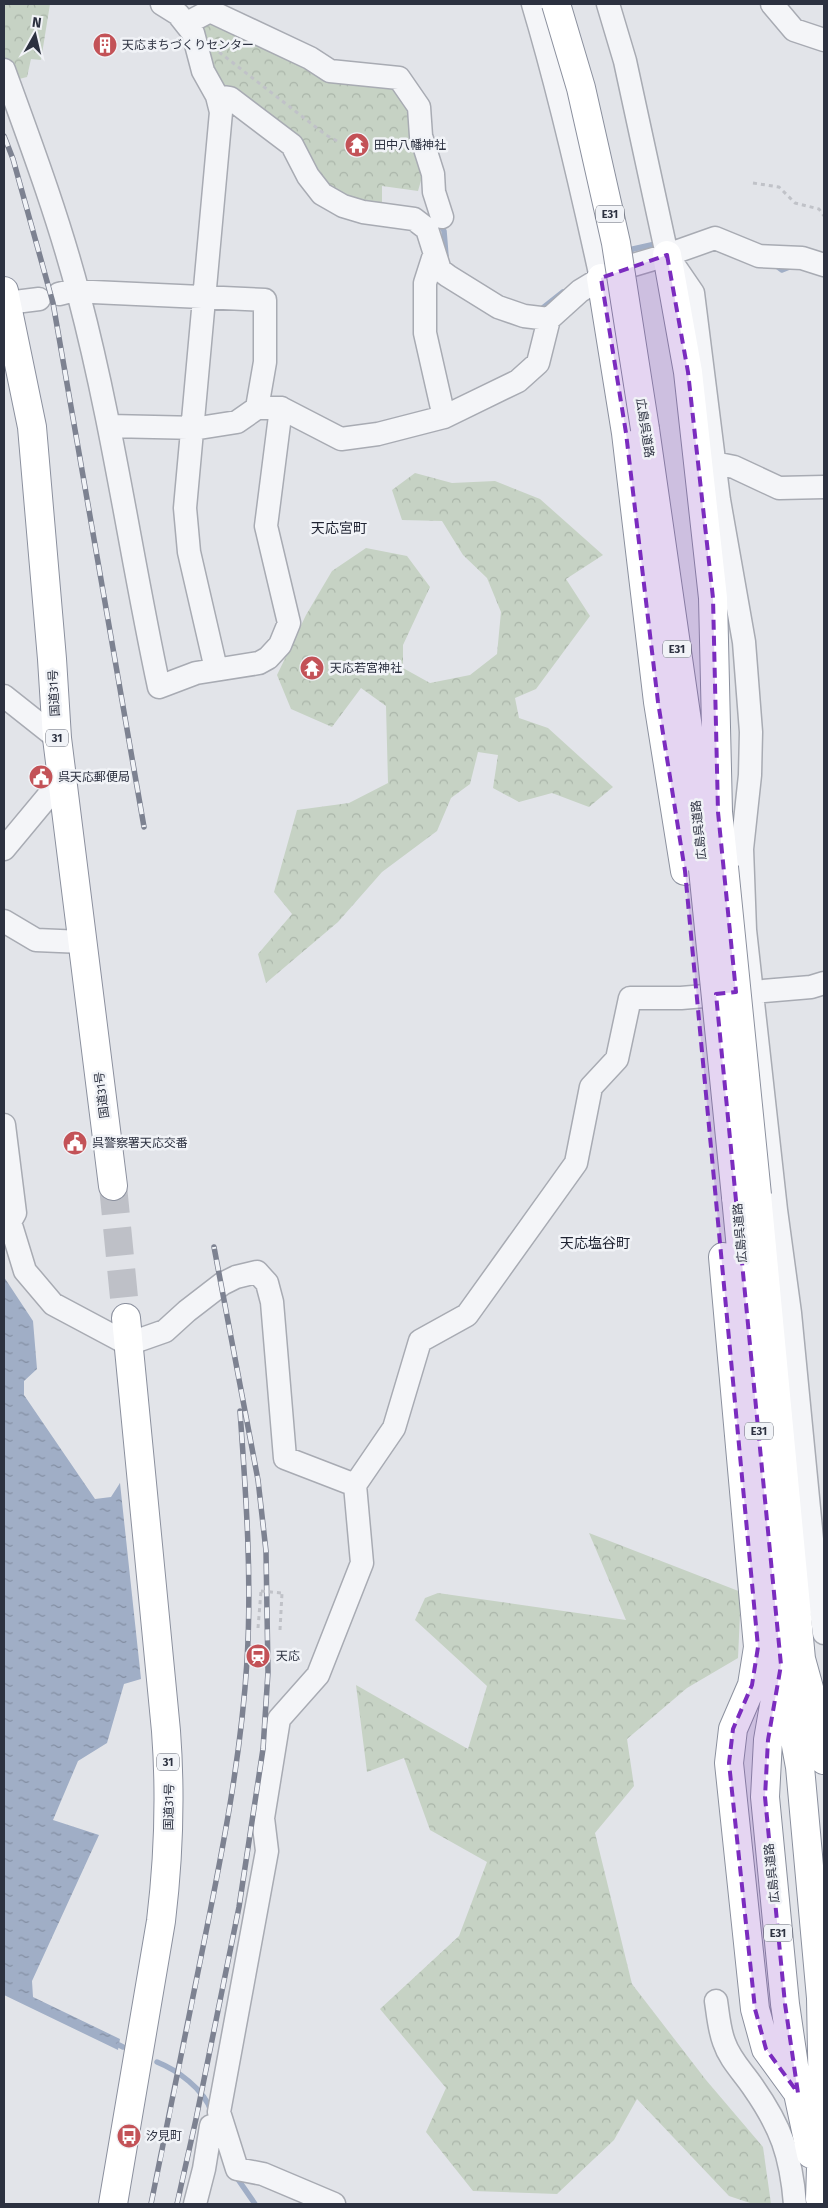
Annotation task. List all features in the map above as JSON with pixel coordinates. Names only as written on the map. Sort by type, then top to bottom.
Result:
[{"type":"highway","name":"広島呉道路","points":[[556,4],[581,88],[616,243],[689,735],[704,869]]},
{"type":"highway","points":[[667,255],[688,372],[713,598],[718,812],[704,869],[737,1197],[802,1659],[822,1734],[824,1760]]},
{"type":"highway","points":[[601,278],[626,433],[656,692],[704,869],[737,1197],[758,1647],[752,1685],[734,1729],[729,1763],[755,2009],[766,2049],[798,2093]]},
{"type":"highway","name":"国道31号","points":[[5,297],[32,427],[57,738],[113,1186]]},
{"type":"highway","name":"広島呉道路","points":[[737,1197],[781,1665],[800,1767],[820,1998],[824,2104],[812,2203]]},
{"type":"highway","name":"国道31号","points":[[113,2204],[161,1921],[166,1878],[170,1796],[166,1731],[127,1331]]},
{"type":"highway","name":"広島呉道路","points":[[781,1665],[768,1740],[765,1797],[785,2004],[812,2203]]},
{"type":"street","points":[[162,4],[187,23],[194,33],[203,71],[217,96],[221,112],[184,508],[186,536],[216,669]]},
{"type":"street","points":[[533,4],[552,66],[576,162],[601,278]]},
{"type":"street","points":[[608,4],[625,61],[667,255],[692,293],[719,500],[744,642],[751,732],[750,775],[742,849],[745,930],[776,1210],[790,1313],[815,1570],[824,1633]]},
{"type":"street","points":[[772,4],[794,30],[824,40]]},
{"type":"street","points":[[187,23],[210,11],[310,58],[330,70],[399,78],[420,107],[421,136],[433,174],[439,221],[433,242],[434,255],[440,270],[498,307],[524,316],[549,319]]},
{"type":"street","points":[[4,70],[46,183],[58,295],[109,426],[135,574],[159,687],[196,673],[259,663],[268,658],[280,645],[288,623],[266,526],[280,408]]},
{"type":"street","points":[[217,96],[230,98],[292,145],[308,176],[322,194],[343,206],[363,212],[439,221]]},
{"type":"street","points":[[109,426],[191,428],[237,422],[257,408],[280,408],[341,438],[378,434],[444,417],[518,381],[538,363],[549,319],[580,291],[613,271],[715,238],[759,256],[802,258],[824,265]]},
{"type":"street","points":[[434,255],[425,283],[425,333],[444,417]]},
{"type":"street","points":[[5,297],[58,295],[204,296],[264,300],[265,362],[257,408]]},
{"type":"street","points":[[714,463],[734,467],[779,488],[824,487]]},
{"type":"street","points":[[4,696],[57,738]]},
{"type":"street","points":[[4,849],[63,778]]},
{"type":"street","points":[[4,921],[36,940],[83,942]]},
{"type":"street","points":[[195,2204],[218,2125],[267,1852],[263,1818],[279,1718],[318,1675],[362,1563],[355,1485],[394,1428],[420,1341],[467,1315],[576,1163],[591,1087],[618,1059],[630,998],[681,998],[752,990],[811,987],[824,983]]},
{"type":"street","points":[[4,1126],[15,1213],[7,1219],[25,1271],[53,1304],[127,1331],[165,1331],[222,1284],[236,1277],[257,1272],[266,1282],[272,1302],[285,1458],[355,1485]]},
{"type":"street","points":[[716,2001],[724,2042],[736,2066],[752,2085],[774,2118],[786,2147],[792,2177],[812,2203]]},
{"type":"street","points":[[218,2125],[238,2169],[263,2174],[334,2204]]},
{"type":"path","points":[[215,48],[318,129],[337,141]]},
{"type":"path","points":[[753,183],[779,187],[795,203],[819,208],[824,216]]},
{"type":"path","points":[[258,1628],[261,1591],[275,1592],[282,1593],[280,1630]]},
{"type":"highlighted area","points":[[667,255],[688,372],[713,598],[718,812],[736,992],[716,994],[781,1665],[768,1740],[765,1797],[785,2004],[798,2093],[766,2049],[755,2009],[729,1763],[733,1729],[752,1685],[758,1647],[685,871],[658,702],[626,433],[601,278]]},
{"type":"green space","points":[[4,4],[50,4],[41,60],[31,59],[27,77],[11,81],[4,62]]},
{"type":"green space","points":[[211,20],[337,75],[410,90],[424,170],[418,191],[382,186],[382,203],[365,207],[332,193],[216,80],[190,40]]},
{"type":"green space","points":[[415,473],[452,483],[495,481],[540,499],[603,555],[566,579],[590,616],[536,689],[515,698],[519,718],[548,728],[613,787],[589,807],[552,793],[519,802],[493,788],[498,755],[478,752],[470,784],[451,798],[437,831],[382,872],[338,922],[266,983],[258,954],[292,914],[274,892],[297,810],[349,803],[388,783],[386,706],[361,688],[332,727],[291,709],[277,675],[306,615],[332,571],[366,548],[407,556],[430,587],[403,645],[403,668],[430,683],[470,675],[497,654],[501,612],[487,578],[463,555],[442,521],[402,520],[392,490]]},
{"type":"green space","points":[[589,1533],[741,1592],[738,1658],[687,1688],[627,1739],[634,1786],[595,1833],[632,1984],[706,2080],[763,2147],[771,2204],[753,2204],[729,2196],[637,2099],[614,2140],[557,2194],[473,2191],[426,2132],[446,2088],[380,2009],[459,1936],[487,1862],[430,1830],[404,1758],[367,1772],[356,1685],[468,1749],[487,1686],[415,1620],[425,1598],[438,1593],[626,1620]]},
{"type":"water","points":[[4,1277],[33,1321],[37,1369],[24,1381],[24,1395],[95,1499],[111,1497],[120,1483],[141,1679],[124,1684],[107,1743],[78,1761],[53,1820],[99,1835],[32,1981],[33,1997],[120,2039],[118,2050],[4,1995]]},
{"type":"waterway","points":[[439,222],[444,231],[446,256]]},
{"type":"waterway","points":[[626,253],[633,249],[660,243]]},
{"type":"waterway","points":[[774,264],[782,270],[792,266]]},
{"type":"waterway","points":[[539,311],[563,292]]},
{"type":"waterway","points":[[119,2045],[123,2047]]},
{"type":"waterway","points":[[157,2062],[189,2081],[202,2095],[211,2111]]},
{"type":"waterway","points":[[235,2175],[255,2204]]},
{"type":"tunnel","points":[[113,1186],[126,1318]]},
{"type":"railway","points":[[4,136],[13,159],[53,303],[144,827]]},
{"type":"railway","points":[[177,2204],[239,1907],[263,1749],[268,1672],[266,1551],[258,1480],[214,1247]]},
{"type":"railway","points":[[151,2204],[217,1876],[230,1805],[240,1733],[247,1661],[249,1598],[240,1411]]},
{"type":"place","name":"天応まちづくりセンター","points":[[105,45]]},
{"type":"place","name":"田中八幡神社","points":[[357,145]]},
{"type":"place","name":"天応若宮神社","points":[[312,668]]},
{"type":"place","name":"呉天応郵便局","points":[[41,777]]},
{"type":"place","name":"呉警察署天応交番","points":[[75,1143]]},
{"type":"place","name":"天応","points":[[258,1656]]},
{"type":"place","name":"汐見町","points":[[129,2136]]},
{"type":"district","name":"天応宮町","points":[[339,528]]},
{"type":"district","name":"天応塩谷町","points":[[595,1243]]}]
